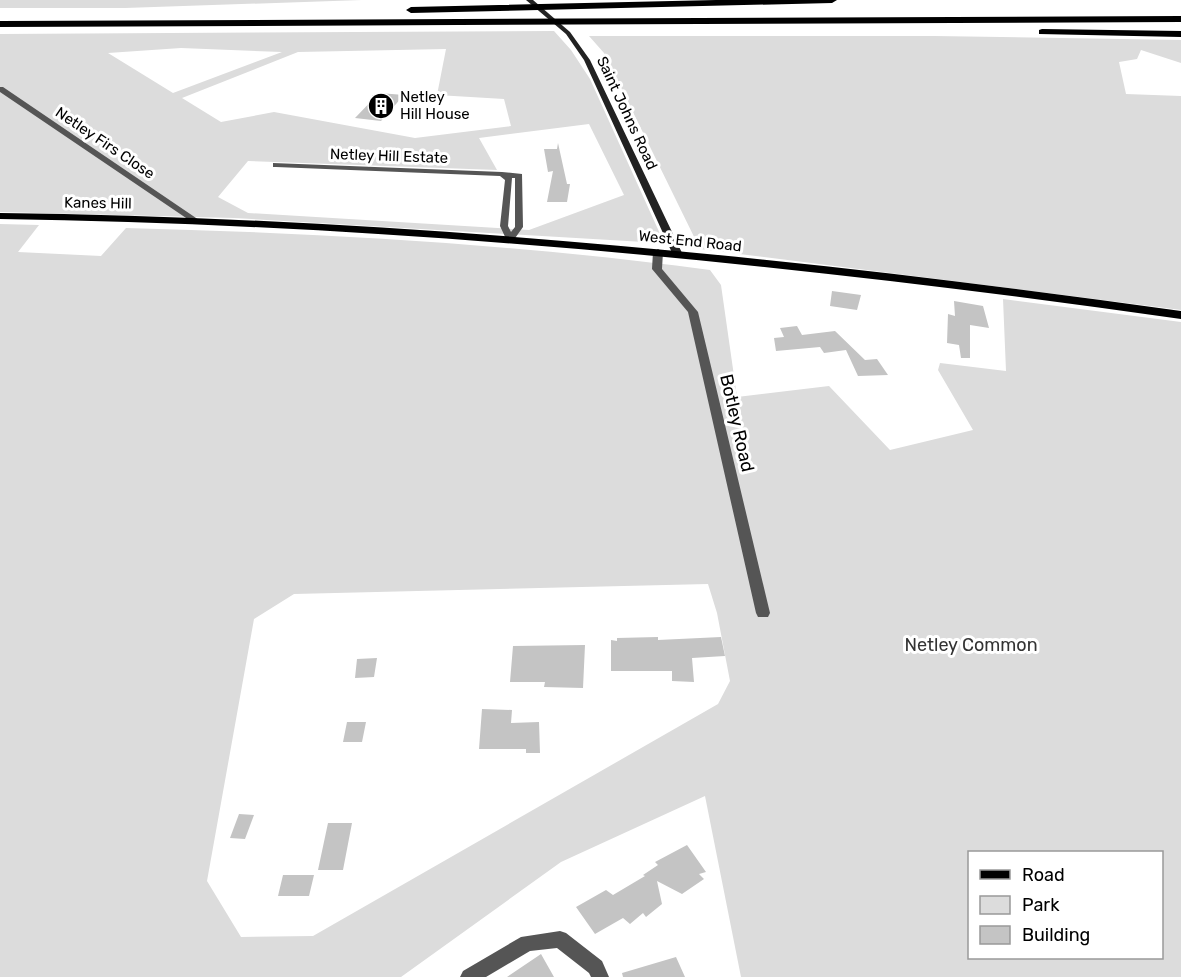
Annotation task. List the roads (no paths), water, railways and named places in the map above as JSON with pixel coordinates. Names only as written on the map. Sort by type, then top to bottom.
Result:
[{"type":"highway","points":[[396,11],[832,0]]},
{"type":"highway","points":[[349,12],[361,12]]},
{"type":"highway","points":[[0,14],[1181,12]]},
{"type":"highway","points":[[0,24],[1181,19]]},
{"type":"highway","points":[[400,22],[979,31]]},
{"type":"highway","points":[[1027,32],[1181,34]]},
{"type":"main road","name":"Saint Johns Road","points":[[529,0],[568,33],[595,73],[678,255]]},
{"type":"main road","name":"Kanes Hill","points":[[0,216],[195,220]]},
{"type":"main road","name":"West End Road","points":[[195,220],[510,238],[658,252],[980,288],[1181,315]]},
{"type":"street","name":"Netley Firs Close","points":[[0,89],[195,220]]},
{"type":"street","name":"Netley Hill Estate","points":[[276,165],[502,174]]},
{"type":"street","points":[[502,174],[519,176],[519,226],[510,238],[504,226],[509,179],[502,174]]},
{"type":"street","name":"Botley Road","points":[[658,252],[657,269],[693,312],[763,613]]},
{"type":"street","points":[[470,977],[527,943],[560,939],[596,967],[600,977]]},
{"type":"place","name":"Netley Hill House","points":[[381,106]]},
{"type":"park label","name":"Netley Common","points":[[971,645]]}]
